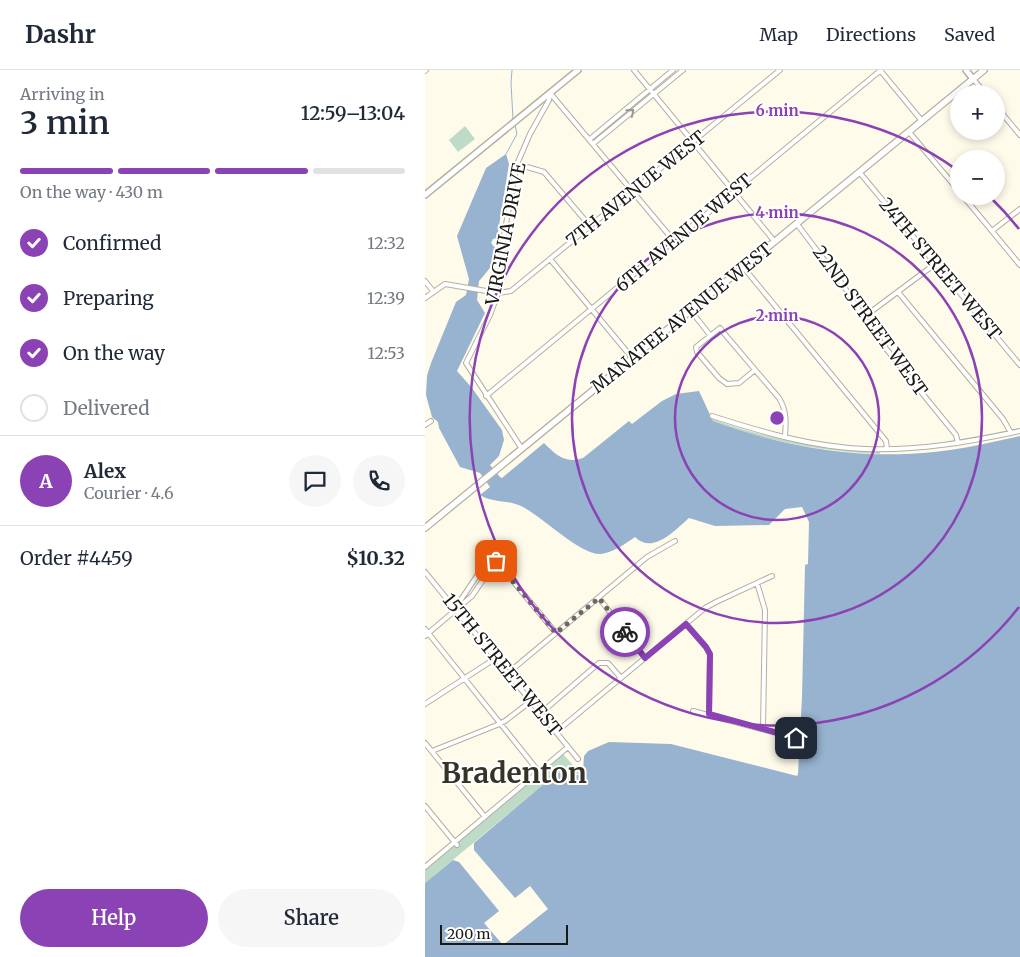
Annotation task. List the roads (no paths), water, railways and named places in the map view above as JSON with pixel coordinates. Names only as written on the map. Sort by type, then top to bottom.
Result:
[{"type":"main road","name":"MANATEE AVENUE WEST","points":[[425,528],[984,70]]},
{"type":"street","points":[[425,195],[578,70]]},
{"type":"street","points":[[634,70],[775,242]]},
{"type":"street","points":[[590,139],[673,70]]},
{"type":"street","points":[[594,143],[683,70]]},
{"type":"street","name":"7TH AVENUE WEST","points":[[498,293],[509,293],[780,70]]},
{"type":"street","points":[[880,70],[922,122]]},
{"type":"street","name":"6TH AVENUE WEST","points":[[486,396],[880,70]]},
{"type":"street","points":[[966,70],[978,85]]},
{"type":"street","points":[[550,93],[594,143],[632,192],[674,241]]},
{"type":"street","name":"VIRGINIA DRIVE","points":[[522,449],[466,363],[490,315],[498,293],[504,235],[517,164],[530,134],[549,100],[550,93]]},
{"type":"street","points":[[1005,117],[1020,135]]},
{"type":"street","points":[[909,132],[950,180]]},
{"type":"street","points":[[517,164],[545,172],[590,226]]},
{"type":"street","name":"24TH STREET WEST","points":[[860,173],[1020,366]]},
{"type":"street","points":[[970,205],[1020,265]]},
{"type":"street","points":[[992,231],[1020,209]]},
{"type":"street","name":"22ND STREET WEST","points":[[797,224],[843,285],[888,352],[956,435],[958,443]]},
{"type":"street","points":[[550,259],[633,359]]},
{"type":"street","points":[[864,317],[935,264]]},
{"type":"street","points":[[744,268],[886,441],[887,449]]},
{"type":"street","points":[[425,281],[433,291]]},
{"type":"street","points":[[425,298],[445,284],[498,293]]},
{"type":"street","points":[[898,292],[1003,419],[1011,432]]},
{"type":"street","points":[[691,311],[710,335]]},
{"type":"street","points":[[755,370],[739,383],[729,384],[723,382],[696,350],[697,346],[720,328],[755,370],[784,406],[786,417],[785,436]]},
{"type":"street","points":[[712,416],[753,429],[785,436],[823,444],[865,449],[931,447],[1020,431]]},
{"type":"street","points":[[425,425],[431,421]]},
{"type":"street","points":[[508,673],[647,558],[675,541]]},
{"type":"street","points":[[493,558],[556,633]]},
{"type":"street","points":[[457,608],[460,601],[493,558]]},
{"type":"street","points":[[427,634],[472,596],[493,558]]},
{"type":"street","name":"15TH STREET WEST","points":[[425,572],[457,608],[578,760]]},
{"type":"street","points":[[556,732],[711,604],[773,576]]},
{"type":"street","points":[[757,583],[765,610],[763,729]]},
{"type":"street","points":[[599,598],[645,658]]},
{"type":"street","points":[[686,624],[710,654],[709,714]]},
{"type":"street","points":[[425,629],[427,634],[465,678],[539,772]]},
{"type":"street","points":[[425,704],[496,658]]},
{"type":"street","points":[[541,713],[603,662],[608,663],[621,678]]},
{"type":"street","points":[[432,751],[501,723],[531,700]]},
{"type":"street","points":[[693,711],[796,738]]},
{"type":"street","points":[[425,743],[485,817]]},
{"type":"street","points":[[425,867],[456,844],[568,747]]},
{"type":"street","points":[[425,806],[456,844]]},
{"type":"water","points":[[506,154],[509,164],[497,238],[493,239],[491,243],[496,249],[495,263],[479,281],[477,300],[485,313],[457,371],[472,388],[502,430],[504,440],[499,456],[490,465],[500,477],[502,478],[544,443],[557,455],[566,459],[577,460],[583,458],[629,421],[632,424],[662,401],[676,394],[699,391],[713,421],[767,438],[849,453],[906,454],[934,452],[1020,436],[1020,957],[425,957],[425,883],[453,860],[459,862],[499,911],[484,923],[503,945],[548,909],[530,886],[515,898],[474,850],[474,843],[557,773],[580,775],[583,773],[584,756],[588,751],[609,742],[671,744],[797,776],[798,774],[805,565],[808,564],[809,522],[802,507],[785,509],[769,525],[715,526],[689,518],[671,534],[656,542],[642,542],[635,537],[610,551],[601,554],[593,553],[572,542],[521,506],[485,498],[480,495],[490,487],[480,473],[460,467],[439,428],[438,422],[432,417],[426,395],[427,376],[456,302],[466,295],[469,279],[457,236],[486,168]]},
{"type":"waterway","points":[[512,70],[513,119]]},
{"type":"waterway","points":[[506,154],[517,134],[515,125]]},
{"type":"district","name":"Bradenton","points":[[514,773]]}]
